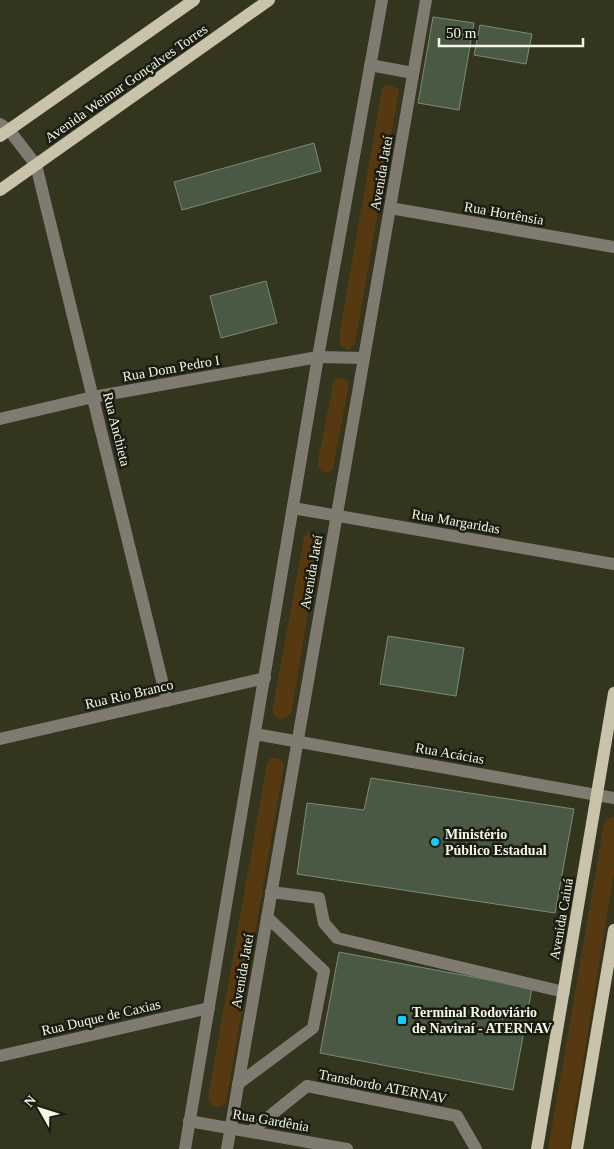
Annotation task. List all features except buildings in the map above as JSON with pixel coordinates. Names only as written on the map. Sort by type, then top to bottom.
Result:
[{"type":"main road","name":"Avenida Weimar Gonçalves Torres","points":[[3,130],[194,0]]},
{"type":"main road","name":"Avenida Weimar Gonçalves Torres","points":[[0,190],[269,0]]},
{"type":"main road","name":"Avenida Caiuá","points":[[537,1149],[614,693]]},
{"type":"main road","points":[[577,1149],[614,930]]},
{"type":"street","name":"Avenida Jateí","points":[[185,1149],[318,356],[382,0]]},
{"type":"street","name":"Avenida Jateí","points":[[227,1149],[426,0]]},
{"type":"street","points":[[370,66],[413,73]]},
{"type":"street","points":[[3,130],[36,165]]},
{"type":"street","name":"Rua Anchieta","points":[[36,165],[167,701]]},
{"type":"street","name":"Rua Hortênsia","points":[[390,208],[614,247]]},
{"type":"street","name":"Rua Dom Pedro I","points":[[0,419],[94,397],[318,356],[364,358]]},
{"type":"street","name":"Rua Margaridas","points":[[293,508],[614,564]]},
{"type":"street","name":"Rua Rio Branco","points":[[0,739],[265,678]]},
{"type":"street","name":"Rua Acácias","points":[[255,734],[614,798]]},
{"type":"street","points":[[272,892],[319,898],[324,923],[337,938],[564,992]]},
{"type":"street","points":[[238,1084],[313,1028],[324,971],[267,917]]},
{"type":"street","name":"Rua Duque de Caxias","points":[[0,1056],[209,1008]]},
{"type":"street","name":"Transbordo ATERNAV","points":[[251,1131],[307,1086],[457,1116],[476,1149]]},
{"type":"street","name":"Rua Gardênia","points":[[189,1121],[347,1149]]},
{"type":"shaded area","points":[[387,85],[399,90],[355,344],[349,350],[341,346],[339,336],[382,88]]},
{"type":"shaded area","points":[[334,379],[346,379],[349,384],[333,469],[327,473],[321,471],[317,465]]},
{"type":"shaded area","points":[[308,532],[319,534],[320,538],[292,710],[290,715],[282,720],[276,717],[272,711],[304,537]]},
{"type":"shaded area","points":[[270,758],[282,761],[284,765],[226,1103],[218,1108],[211,1105],[208,1097],[267,763]]},
{"type":"shaded area","points":[[614,817],[614,873],[569,1149],[548,1149],[604,823]]},
{"type":"place","name":"Ministério Público Estadual","points":[[435,842]]},
{"type":"place","name":"Terminal Rodoviário de Naviraí - ATERNAV","points":[[402,1020]]}]
